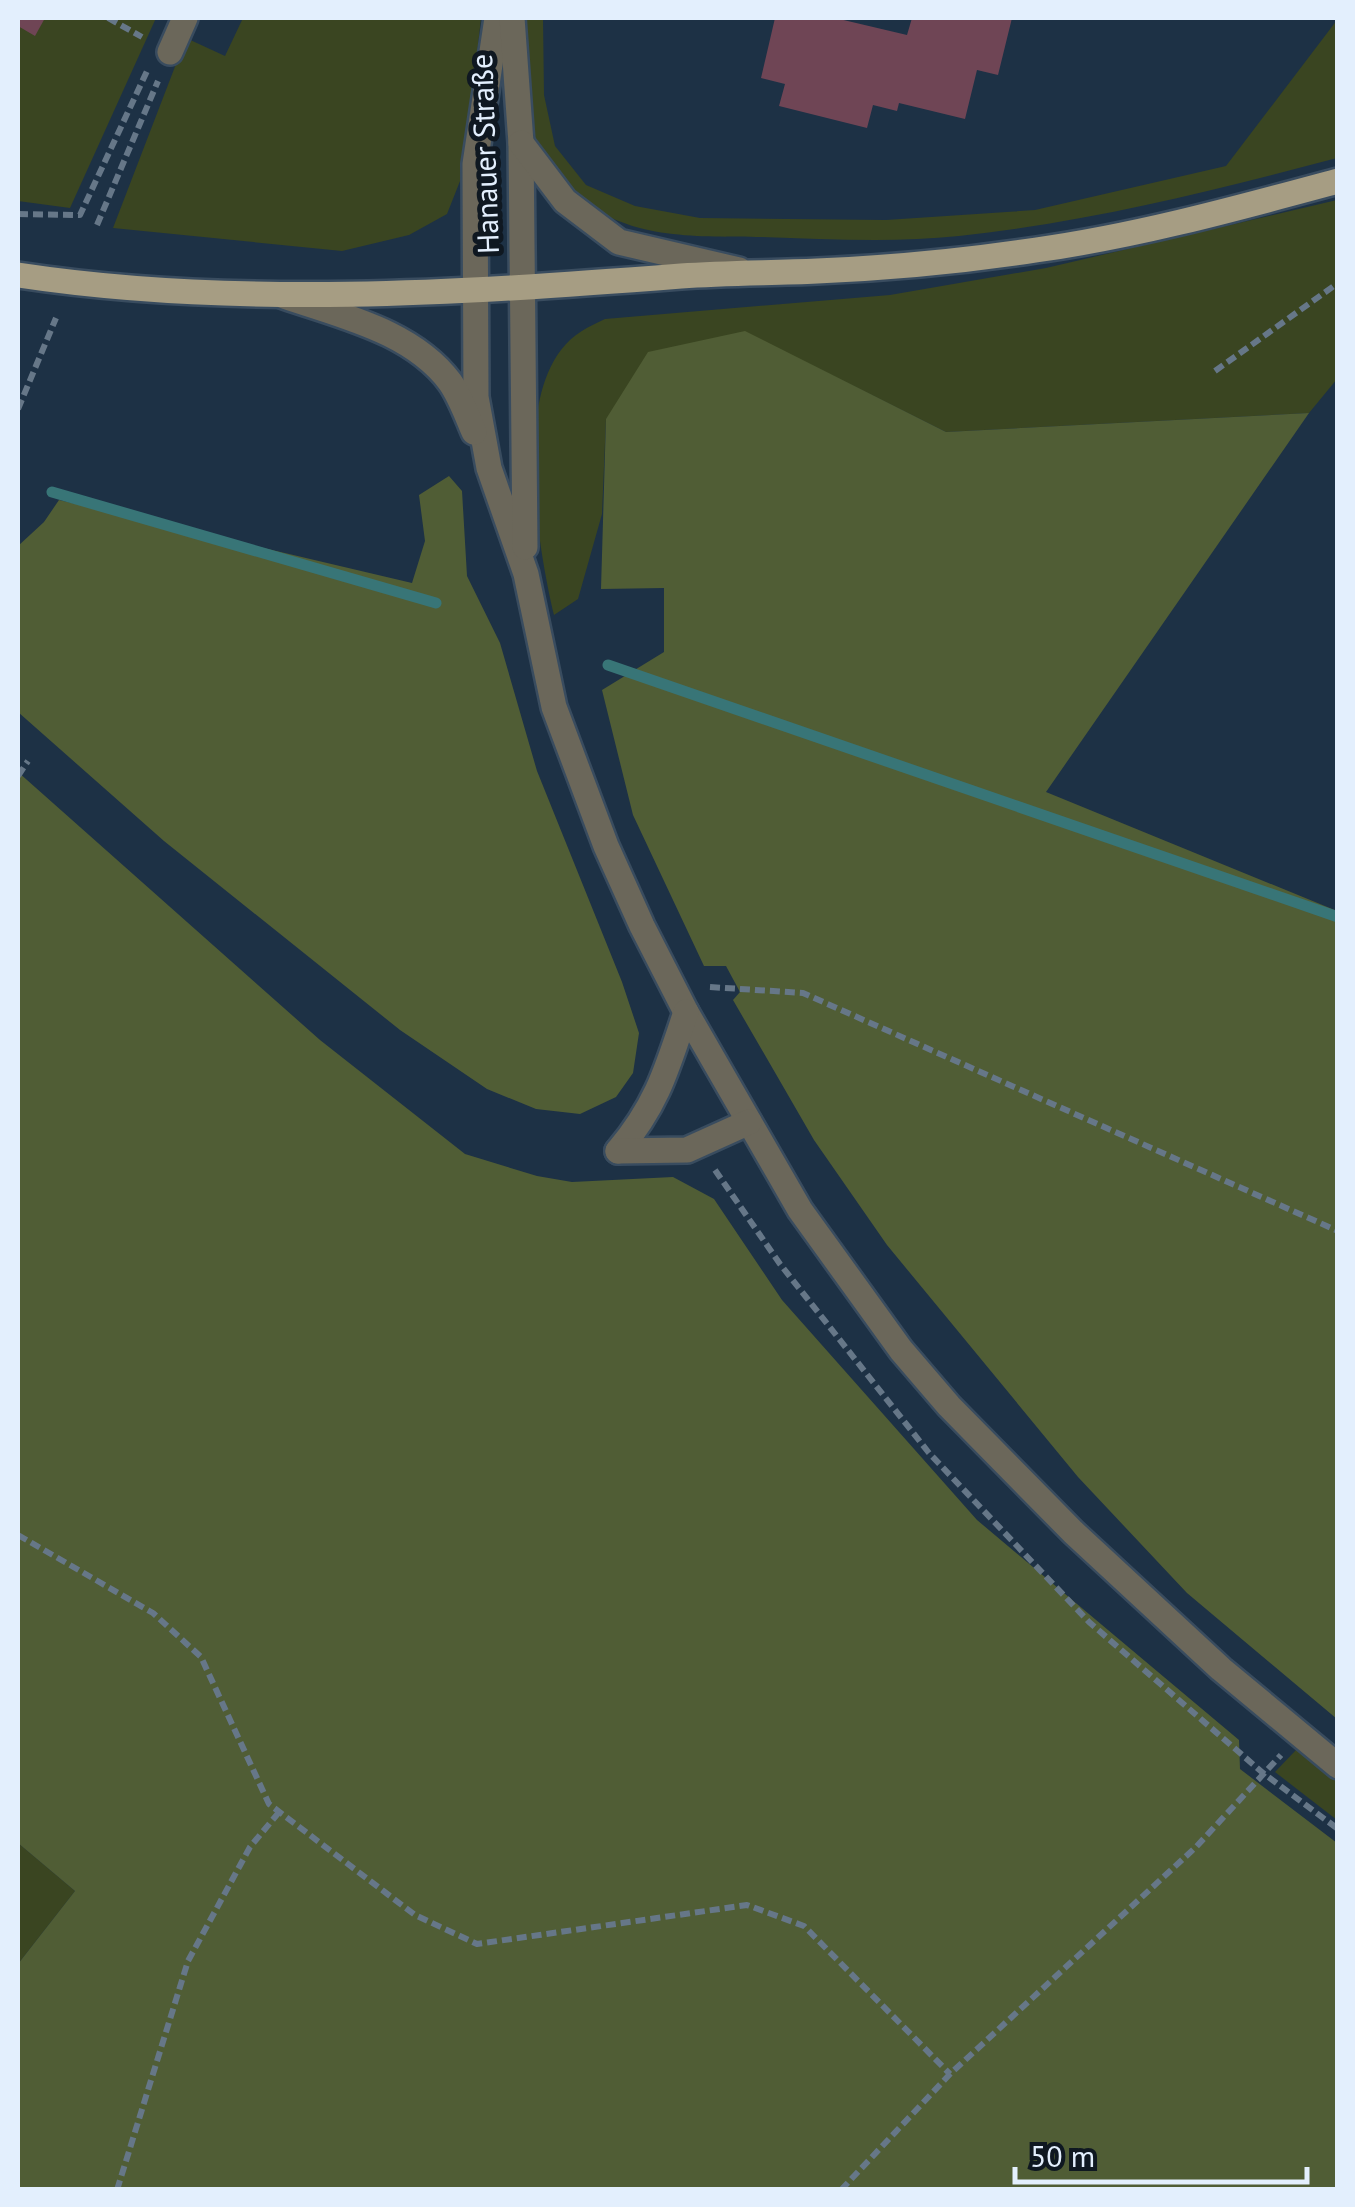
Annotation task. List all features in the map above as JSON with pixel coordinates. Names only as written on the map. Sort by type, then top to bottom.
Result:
[{"type":"main road","points":[[18,274],[186,291],[275,293],[474,290],[744,272],[818,271],[1038,250],[1226,212],[1338,181]]},
{"type":"street","points":[[160,58],[185,18]]},
{"type":"street","name":"Hanauer Straße","points":[[489,468],[476,396],[475,164],[497,18]]},
{"type":"street","name":"Hanauer Straße","points":[[512,18],[521,143],[526,574]]},
{"type":"street","points":[[521,143],[566,200],[619,242],[744,272]]},
{"type":"street","points":[[275,293],[378,329],[406,344],[450,382],[489,468],[526,574],[554,707],[620,878],[686,1012],[800,1210],[843,1272],[900,1350],[1015,1476],[1140,1596],[1338,1766]]},
{"type":"street","points":[[686,1012],[659,1092],[642,1123],[618,1151],[687,1150],[749,1122]]},
{"type":"path","points":[[18,214],[80,215],[160,58]]},
{"type":"path","points":[[97,225],[160,58]]},
{"type":"path","points":[[1214,372],[1338,283]]},
{"type":"path","points":[[18,410],[56,318]]},
{"type":"path","points":[[18,776],[28,761]]},
{"type":"path","points":[[672,984],[803,993],[1338,1232]]},
{"type":"path","points":[[18,1535],[152,1613],[201,1657],[269,1804],[415,1915],[477,1944],[746,1905],[804,1926],[950,2074]]},
{"type":"path","points":[[841,2190],[950,2074],[1196,1847],[1263,1773]]},
{"type":"path","points":[[117,2190],[188,1961],[250,1847],[280,1811]]},
{"type":"green space","points":[[18,18],[156,18],[70,208],[18,201]]},
{"type":"green space","points":[[243,18],[481,18],[464,171],[447,214],[409,235],[342,251],[113,228],[186,38],[225,56]]},
{"type":"green space","points":[[522,18],[543,18],[544,95],[555,146],[586,185],[635,206],[700,218],[886,220],[1035,210],[1226,166],[1337,20],[1337,158],[1102,214],[959,236],[861,240],[667,233],[621,222],[600,212],[569,187],[545,159],[530,115]]},
{"type":"green space","points":[[1337,200],[1337,379],[1309,413],[946,432],[745,332],[606,419],[602,514],[578,599],[554,615],[534,479],[538,407],[547,376],[561,350],[593,325],[605,319],[890,295],[1046,268]]},
{"type":"green space","points":[[745,331],[946,432],[1309,413],[1046,792],[1337,911],[1337,1719],[1187,1593],[1078,1477],[887,1245],[814,1140],[733,1000],[740,992],[726,966],[704,966],[633,815],[602,690],[664,652],[664,588],[601,589],[606,419],[648,352]]},
{"type":"green space","points":[[449,476],[462,491],[467,576],[500,643],[537,771],[639,1033],[633,1073],[616,1097],[580,1114],[536,1109],[487,1089],[400,1030],[164,841],[18,712],[18,546],[44,522],[59,500],[412,583],[425,541],[419,495]]},
{"type":"green space","points":[[18,772],[320,1040],[465,1154],[537,1176],[572,1182],[673,1177],[714,1199],[782,1300],[977,1520],[1239,1740],[1240,1769],[1337,1843],[1337,2189],[18,2189],[18,1964],[75,1891],[18,1843]]},
{"type":"green space","points":[[1297,1749],[1337,1781],[1337,1820],[1275,1772]]},
{"type":"green space","points":[[18,1843],[75,1891],[18,1964]]},
{"type":"building","points":[[18,18],[45,18],[35,36],[18,26]]},
{"type":"building","points":[[775,18],[835,18],[907,35],[912,18],[1012,18],[998,75],[977,70],[965,119],[899,103],[897,111],[873,105],[867,128],[779,106],[785,84],[761,78]]},
{"type":"waterway","points":[[52,492],[436,603]]},
{"type":"waterway","points":[[608,665],[1338,917]]}]
